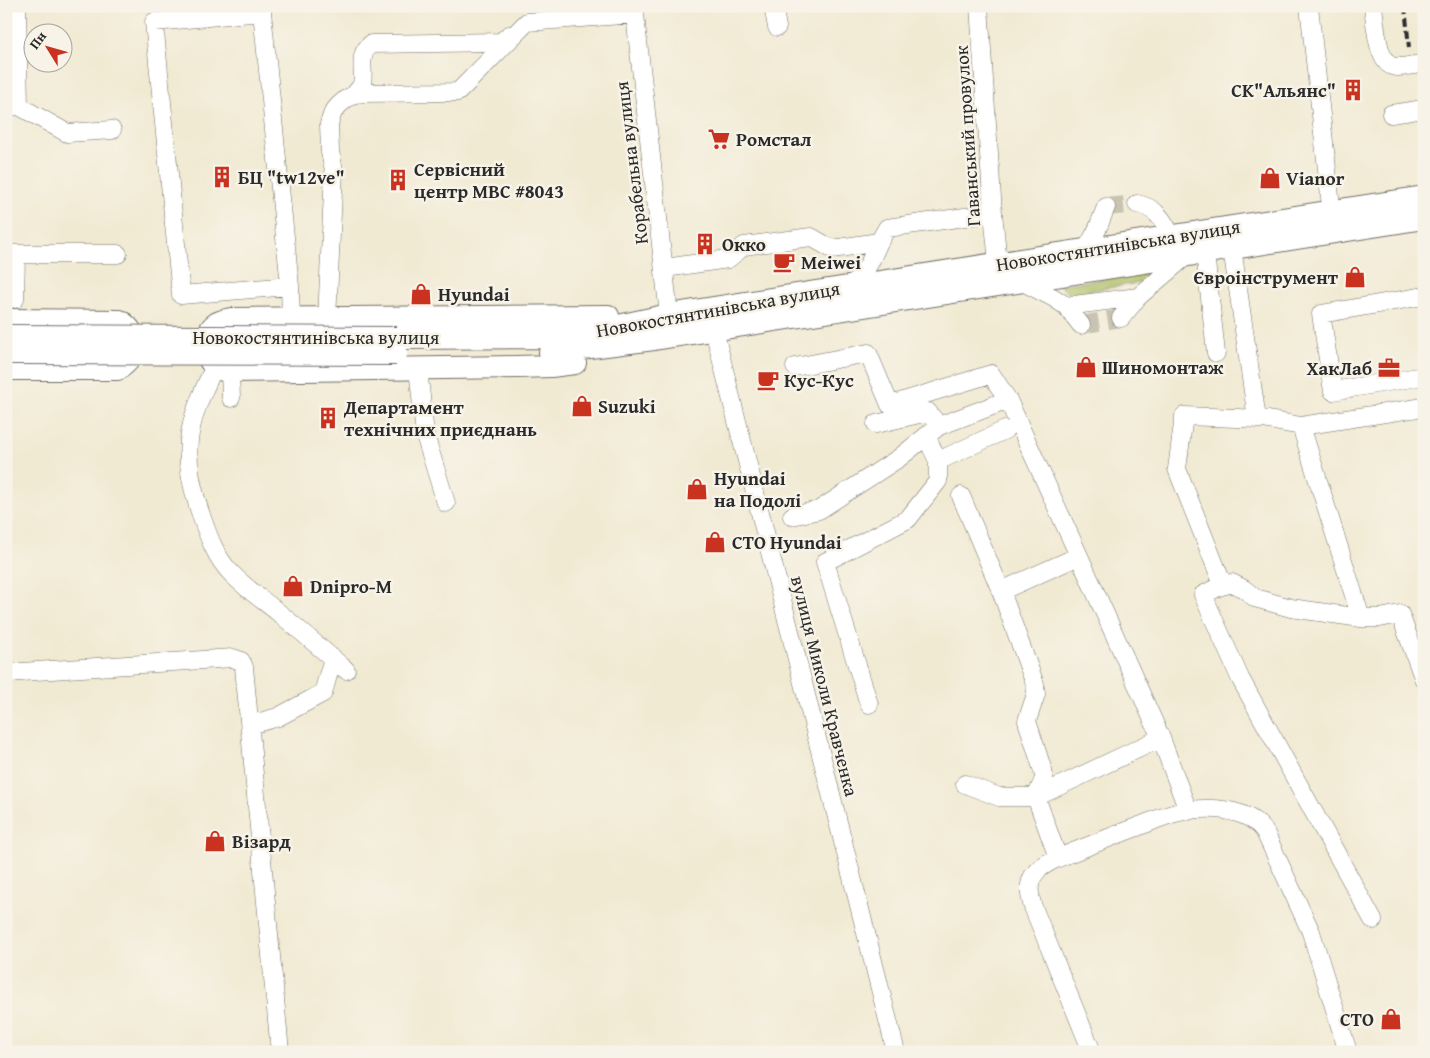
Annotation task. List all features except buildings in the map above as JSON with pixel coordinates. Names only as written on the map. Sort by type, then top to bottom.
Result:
[{"type":"main road","name":"Новокостянтинівська вулиця","points":[[6,353],[397,346],[552,337],[609,328],[714,330],[1232,248],[1424,197]]},
{"type":"main road","name":"Новокостянтинівська вулиця","points":[[651,329],[669,315],[1171,236],[1333,222],[1424,218]]},
{"type":"main road","points":[[606,316],[651,329],[637,349],[608,358],[552,366],[222,369],[208,356],[206,338],[209,332],[216,324],[231,319],[327,319],[606,316]]},
{"type":"main road","points":[[6,320],[120,321],[131,331],[134,338],[134,351],[125,365],[118,369],[6,368]]},
{"type":"main road","name":"Новокостянтинівська вулиця","points":[[6,336],[397,346]]},
{"type":"street","points":[[17,6],[12,106],[67,134],[112,130]]},
{"type":"street","points":[[773,6],[777,27]]},
{"type":"street","name":"Гаванський провулок","points":[[979,6],[998,263]]},
{"type":"street","points":[[1309,6],[1333,222]]},
{"type":"street","points":[[1373,6],[1378,41],[1387,63],[1393,67],[1424,64]]},
{"type":"street","points":[[327,319],[334,170],[330,152],[329,124],[333,112],[339,105],[355,94],[361,87],[362,60],[365,50],[371,44],[502,42],[522,23],[634,10]]},
{"type":"street","name":"Корабельна вулиця","points":[[634,10],[669,315]]},
{"type":"street","points":[[290,286],[181,295],[154,22],[262,12],[290,286],[291,320]]},
{"type":"street","points":[[355,94],[458,92],[527,22]]},
{"type":"street","points":[[1391,114],[1424,109]]},
{"type":"street","points":[[1137,204],[1146,206],[1164,221],[1171,236]]},
{"type":"street","points":[[1086,250],[1097,230],[1106,207]]},
{"type":"street","points":[[853,286],[869,264],[878,242],[887,228],[993,213]]},
{"type":"street","points":[[665,268],[728,259],[744,246],[811,237],[832,249],[878,242]]},
{"type":"street","points":[[1232,248],[1257,419]]},
{"type":"street","points":[[16,299],[11,254],[118,254]]},
{"type":"street","points":[[1121,318],[1138,297],[1196,254],[1216,353]]},
{"type":"street","points":[[1021,282],[1066,306],[1081,325]]},
{"type":"street","points":[[1424,296],[1321,314],[1333,391],[1424,376]]},
{"type":"street","points":[[1066,306],[1138,297]]},
{"type":"street","name":"вулиця Миколи Кравченка","points":[[714,330],[896,1052]]},
{"type":"street","points":[[795,367],[868,354],[890,405],[991,374],[1008,400],[1079,556],[1161,738],[1188,811]]},
{"type":"street","points":[[418,368],[425,435],[446,503]]},
{"type":"street","points":[[222,369],[231,398]]},
{"type":"street","points":[[222,369],[201,395],[187,446],[191,482],[208,536],[218,557],[236,578],[340,664],[323,693],[278,717],[250,725]]},
{"type":"street","points":[[792,516],[819,510],[899,458],[933,431],[1008,400]]},
{"type":"street","points":[[1223,585],[1177,468],[1184,416],[1257,419],[1301,426],[1424,408]]},
{"type":"street","points":[[869,704],[825,562],[908,519],[938,481],[938,460],[928,412],[876,424]]},
{"type":"street","points":[[1301,426],[1360,618]]},
{"type":"street","points":[[938,460],[1005,430]]},
{"type":"street","points":[[960,496],[1000,591],[1036,689],[1027,721],[1044,772],[1044,779],[1036,797],[1058,858]]},
{"type":"street","points":[[1000,591],[1079,556]]},
{"type":"street","points":[[1374,920],[1301,790],[1232,660],[1203,595],[1223,585],[1232,583],[1244,588],[1255,598],[1271,604],[1360,618],[1380,618],[1400,614],[1424,680]]},
{"type":"street","points":[[6,673],[238,658],[244,667],[280,1052]]},
{"type":"street","points":[[965,784],[999,797],[1036,797],[1161,738]]},
{"type":"street","points":[[1092,1052],[1029,897],[1033,875],[1045,864],[1058,858],[1169,815],[1188,811],[1225,811],[1244,814],[1255,820],[1265,832],[1311,932],[1348,1052]]},
{"type":"green space","points":[[1156,272],[1145,282],[1069,294],[1059,285]]},
{"type":"tunnel","points":[[1106,207],[1137,204]]},
{"type":"tunnel","points":[[1081,325],[1121,318]]},
{"type":"railway","points":[[1405,6],[1409,48]]},
{"type":"place","name":"CK\"Альянс\"","points":[[1353,90]]},
{"type":"place","name":"Ромстал","points":[[719,139]]},
{"type":"place","name":"БЦ \"tw12ve\"","points":[[222,177]]},
{"type":"place","name":"Vianor","points":[[1270,178]]},
{"type":"place","name":"Сервісний центр МВС #8043","points":[[398,180]]},
{"type":"place","name":"Окко","points":[[705,244]]},
{"type":"place","name":"Meiwei","points":[[784,262]]},
{"type":"place","name":"Євроiнструмент","points":[[1355,277]]},
{"type":"place","name":"Hyundai","points":[[421,294]]},
{"type":"place","name":"Шиномонтаж","points":[[1086,367]]},
{"type":"place","name":"ХакЛаб","points":[[1389,368]]},
{"type":"place","name":"Кус-Кус","points":[[768,380]]},
{"type":"place","name":"Suzuki","points":[[582,406]]},
{"type":"place","name":"Департамент технічних приєднань","points":[[328,418]]},
{"type":"place","name":"Hyundai на Подолі","points":[[697,489]]},
{"type":"place","name":"СТО Hyundai","points":[[715,542]]},
{"type":"place","name":"Dnipro-M","points":[[293,586]]},
{"type":"place","name":"Візард","points":[[215,841]]},
{"type":"place","name":"СТО","points":[[1391,1019]]}]
